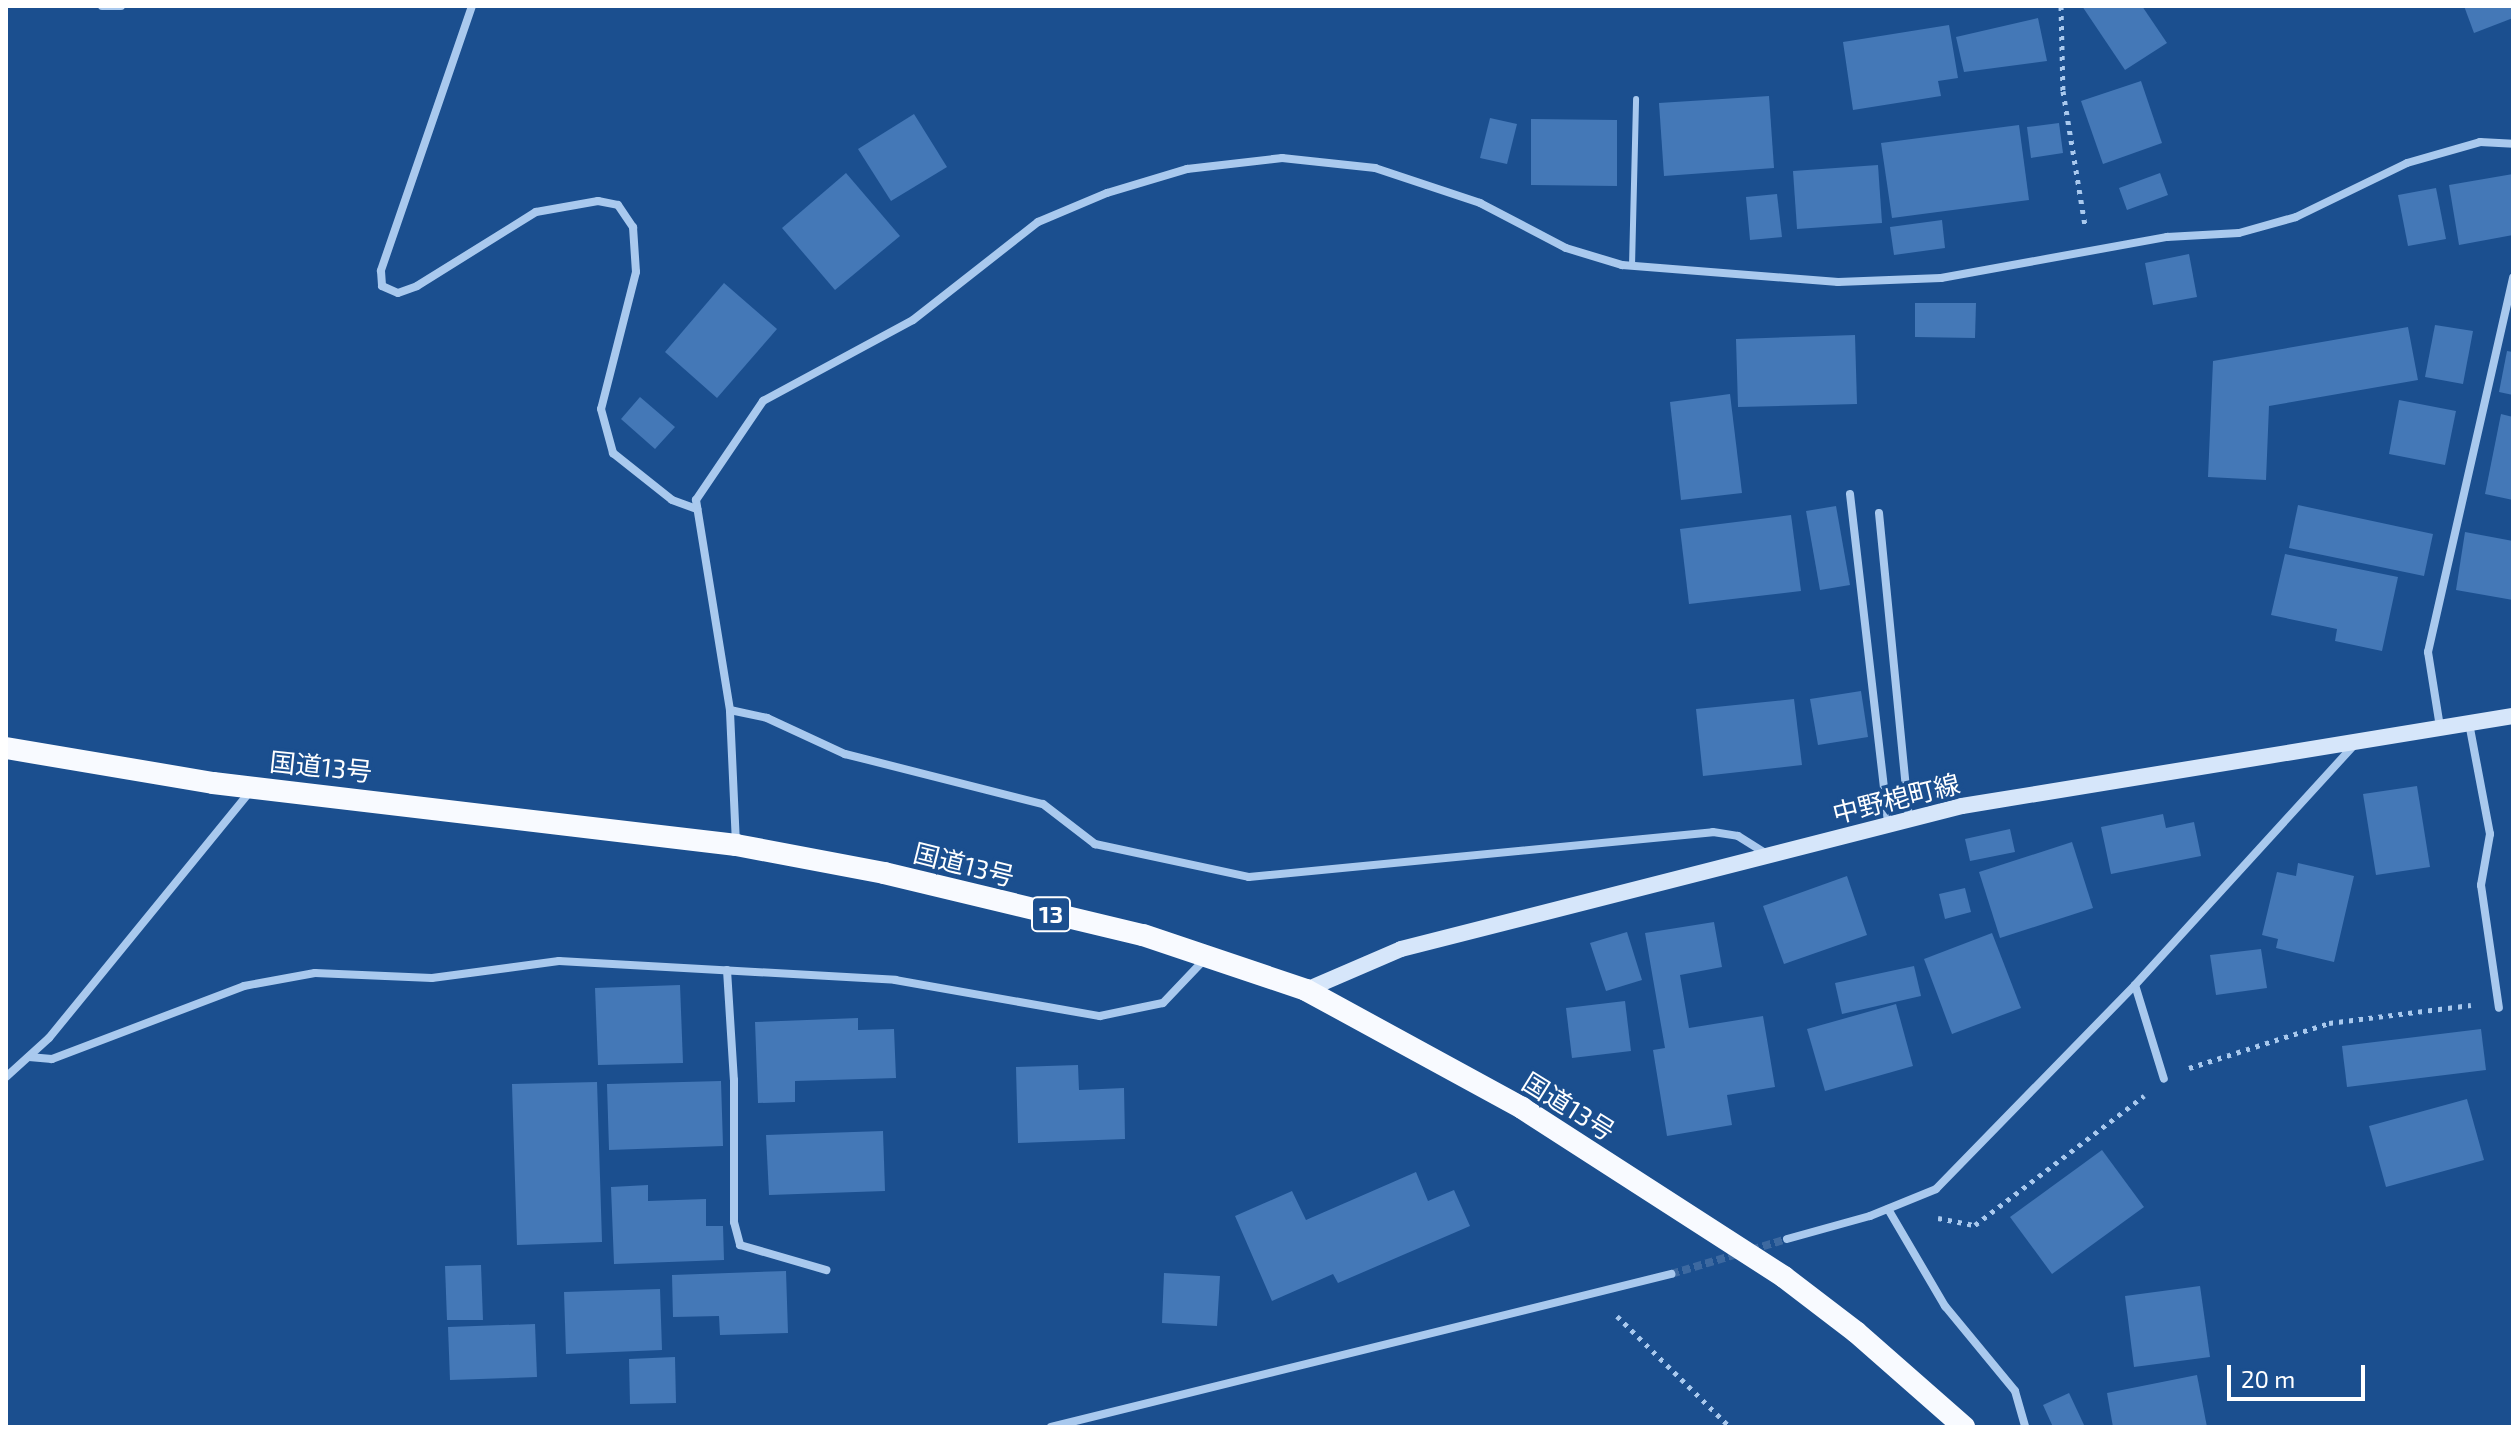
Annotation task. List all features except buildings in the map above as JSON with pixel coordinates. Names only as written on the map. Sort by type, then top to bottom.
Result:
[{"type":"highway","name":"国道13号","points":[[6,748],[254,787],[736,845],[884,873],[1143,935],[1306,990],[1522,1108],[1784,1277],[1856,1332],[1964,1427]]},
{"type":"main road","name":"中野梍町線","points":[[1306,990],[1401,949],[1909,818],[2513,716]]},
{"type":"street","points":[[102,6],[121,6]]},
{"type":"street","points":[[472,6],[381,271],[382,286],[398,293],[417,286],[536,212],[598,201],[618,205],[633,227],[636,272],[601,409],[613,453],[672,500],[697,509]]},
{"type":"street","points":[[736,845],[730,710],[696,500],[763,401],[913,320],[1038,222],[1107,193],[1187,169],[1282,158],[1375,168],[1480,203],[1566,248],[1632,266],[1838,282],[1941,278],[2167,237],[2239,233],[2296,217],[2407,163],[2480,142],[2513,144]]},
{"type":"street","points":[[2440,728],[2428,652],[2513,278]]},
{"type":"street","points":[[1850,494],[1888,823]]},
{"type":"street","points":[[1879,513],[1909,818]]},
{"type":"street","points":[[730,710],[767,718],[845,754],[1043,804],[1095,844],[1249,877],[1713,832],[1738,836],[1769,856]]},
{"type":"street","points":[[2469,723],[2490,834],[2481,885],[2499,1008]]},
{"type":"street","points":[[1787,1239],[1888,1209],[1936,1189],[2135,985],[2357,742]]},
{"type":"street","points":[[6,1077],[49,1038],[254,787]]},
{"type":"street","points":[[29,1057],[52,1059],[229,991],[315,973],[432,978],[559,961],[727,970],[895,980],[1100,1016],[1163,1003],[1207,957]]},
{"type":"street","points":[[727,970],[734,1080],[734,1222],[740,1245],[826,1270]]},
{"type":"street","points":[[2135,985],[2164,1079]]},
{"type":"street","points":[[1888,1209],[1945,1306],[2015,1391],[2025,1427]]},
{"type":"street","points":[[1051,1427],[1671,1274]]},
{"type":"lane","points":[[1632,266],[1636,99]]},
{"type":"path","points":[[2061,6],[2063,91],[2089,251]]},
{"type":"path","points":[[1909,1201],[1916,1212],[1975,1225],[2164,1079],[2329,1023],[2423,1009],[2481,1004],[2499,1008]]},
{"type":"path","points":[[1593,1293],[1730,1427]]},
{"type":"tunnel","points":[[1671,1274],[1787,1239]]}]
